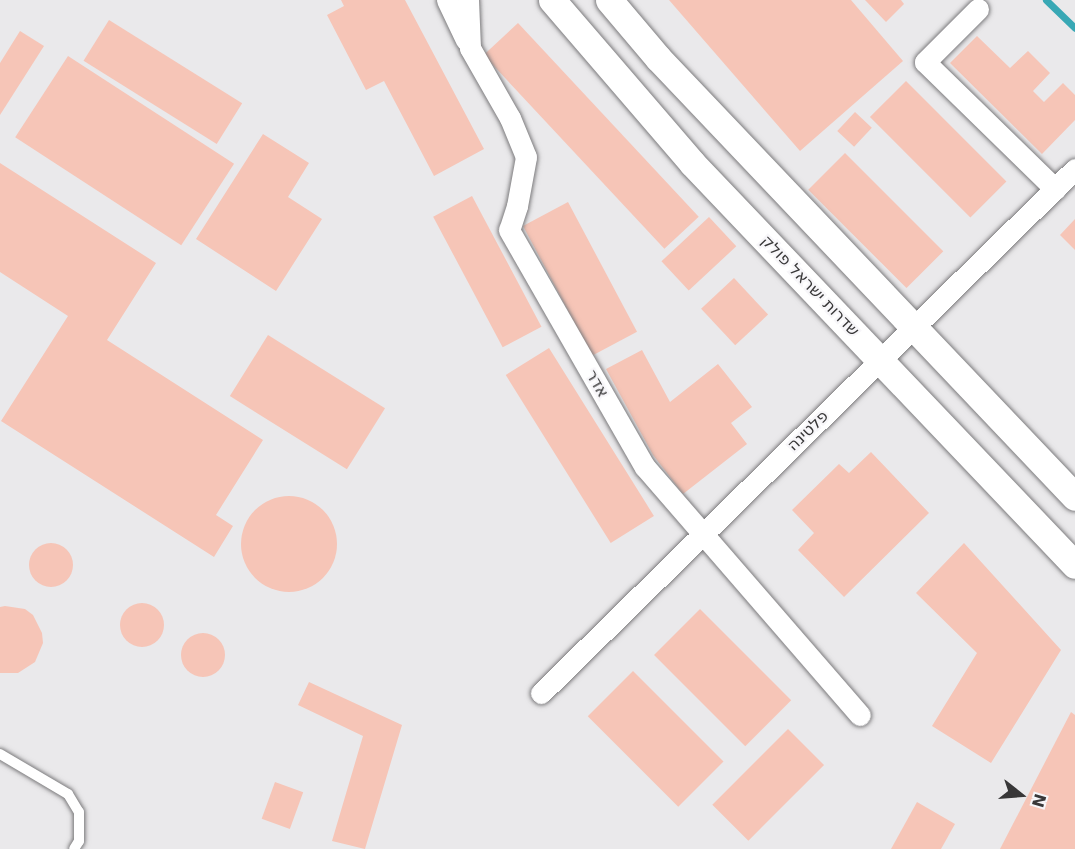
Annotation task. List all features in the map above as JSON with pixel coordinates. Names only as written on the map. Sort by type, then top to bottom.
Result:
[{"type":"street","points":[[447,0],[470,48]]},
{"type":"street","name":"אדר","points":[[468,0],[470,48],[510,118],[526,157],[518,206],[509,230],[645,467],[860,715]]},
{"type":"street","name":"שדרות ישראל פולק","points":[[552,0],[692,163],[1075,565]]},
{"type":"street","points":[[609,0],[658,58],[1075,497]]},
{"type":"street","points":[[978,9],[926,62],[1055,189]]},
{"type":"street","name":"פלטינה","points":[[541,693],[1075,170]]},
{"type":"lane","points":[[0,754],[68,794],[79,812],[79,841],[74,849]]},
{"type":"building","points":[[341,0],[405,0],[484,149],[434,176],[384,81],[366,90],[327,15],[344,6]]},
{"type":"building","points":[[669,0],[851,0],[903,61],[800,151]]},
{"type":"building","points":[[865,0],[901,0],[904,4],[886,22]]},
{"type":"building","points":[[109,20],[242,103],[217,144],[84,61]]},
{"type":"building","points":[[518,23],[699,217],[664,249],[484,55]]},
{"type":"building","points":[[20,31],[44,46],[0,115],[0,63]]},
{"type":"building","points":[[977,36],[1010,68],[1028,51],[1050,73],[1033,91],[1044,102],[1063,83],[1075,95],[1075,120],[1042,154],[950,63]]},
{"type":"building","points":[[68,56],[234,164],[181,245],[15,137]]},
{"type":"building","points":[[906,81],[1006,181],[970,217],[870,117]]},
{"type":"building","points":[[855,112],[872,128],[854,147],[837,131]]},
{"type":"building","points":[[263,134],[309,163],[288,197],[322,219],[276,291],[196,239]]},
{"type":"building","points":[[845,153],[943,251],[907,288],[808,190]]},
{"type":"building","points":[[0,163],[156,263],[107,340],[263,440],[216,515],[233,526],[214,557],[1,421],[68,316],[0,272]]},
{"type":"building","points":[[472,196],[541,327],[503,347],[433,217]]},
{"type":"building","points":[[568,202],[637,332],[592,356],[523,226]]},
{"type":"building","points":[[709,217],[736,246],[689,291],[661,261]]},
{"type":"building","points":[[1075,219],[1075,250],[1060,235]]},
{"type":"building","points":[[734,278],[768,315],[735,345],[701,309]]},
{"type":"building","points":[[268,335],[385,408],[347,469],[230,396]]},
{"type":"building","points":[[549,348],[654,516],[611,543],[506,375]]},
{"type":"building","points":[[642,350],[670,402],[718,364],[752,407],[731,423],[747,444],[683,494],[653,455],[606,369]]},
{"type":"building","points":[[871,452],[929,513],[844,597],[798,550],[814,533],[792,510],[839,464],[849,473]]},
{"type":"building","points":[[289,496],[307,500],[323,510],[333,526],[337,544],[333,562],[323,578],[307,588],[289,592],[271,588],[255,578],[245,562],[241,544],[245,526],[255,510],[271,500]]},
{"type":"building","points":[[51,543],[60,544],[67,549],[72,556],[72,574],[67,581],[60,586],[51,587],[42,586],[35,581],[30,574],[29,565],[30,556],[35,549],[42,544]]},
{"type":"building","points":[[964,543],[1061,650],[991,763],[932,726],[977,653],[916,593]]},
{"type":"building","points":[[142,603],[151,604],[158,609],[163,616],[163,634],[158,641],[151,646],[142,647],[133,646],[126,641],[121,634],[120,625],[121,616],[126,609],[133,604]]},
{"type":"building","points":[[0,607],[25,609],[33,615],[42,633],[43,643],[35,662],[18,673],[0,673]]},
{"type":"building","points":[[700,609],[791,700],[745,746],[654,655]]},
{"type":"building","points":[[203,633],[212,634],[219,639],[224,646],[224,664],[219,671],[212,676],[203,677],[194,676],[187,671],[182,664],[181,655],[182,646],[187,639],[194,634]]},
{"type":"building","points":[[633,671],[724,762],[678,807],[588,716]]},
{"type":"building","points":[[309,682],[402,725],[365,849],[332,841],[363,736],[298,705]]},
{"type":"building","points":[[1071,712],[1075,715],[1075,849],[1000,849]]},
{"type":"building","points":[[788,729],[824,765],[748,841],[712,805]]},
{"type":"building","points":[[275,782],[303,792],[290,829],[262,819]]},
{"type":"building","points":[[917,802],[955,824],[941,849],[891,849]]},
{"type":"waterway","points":[[1046,0],[1075,28]]}]
